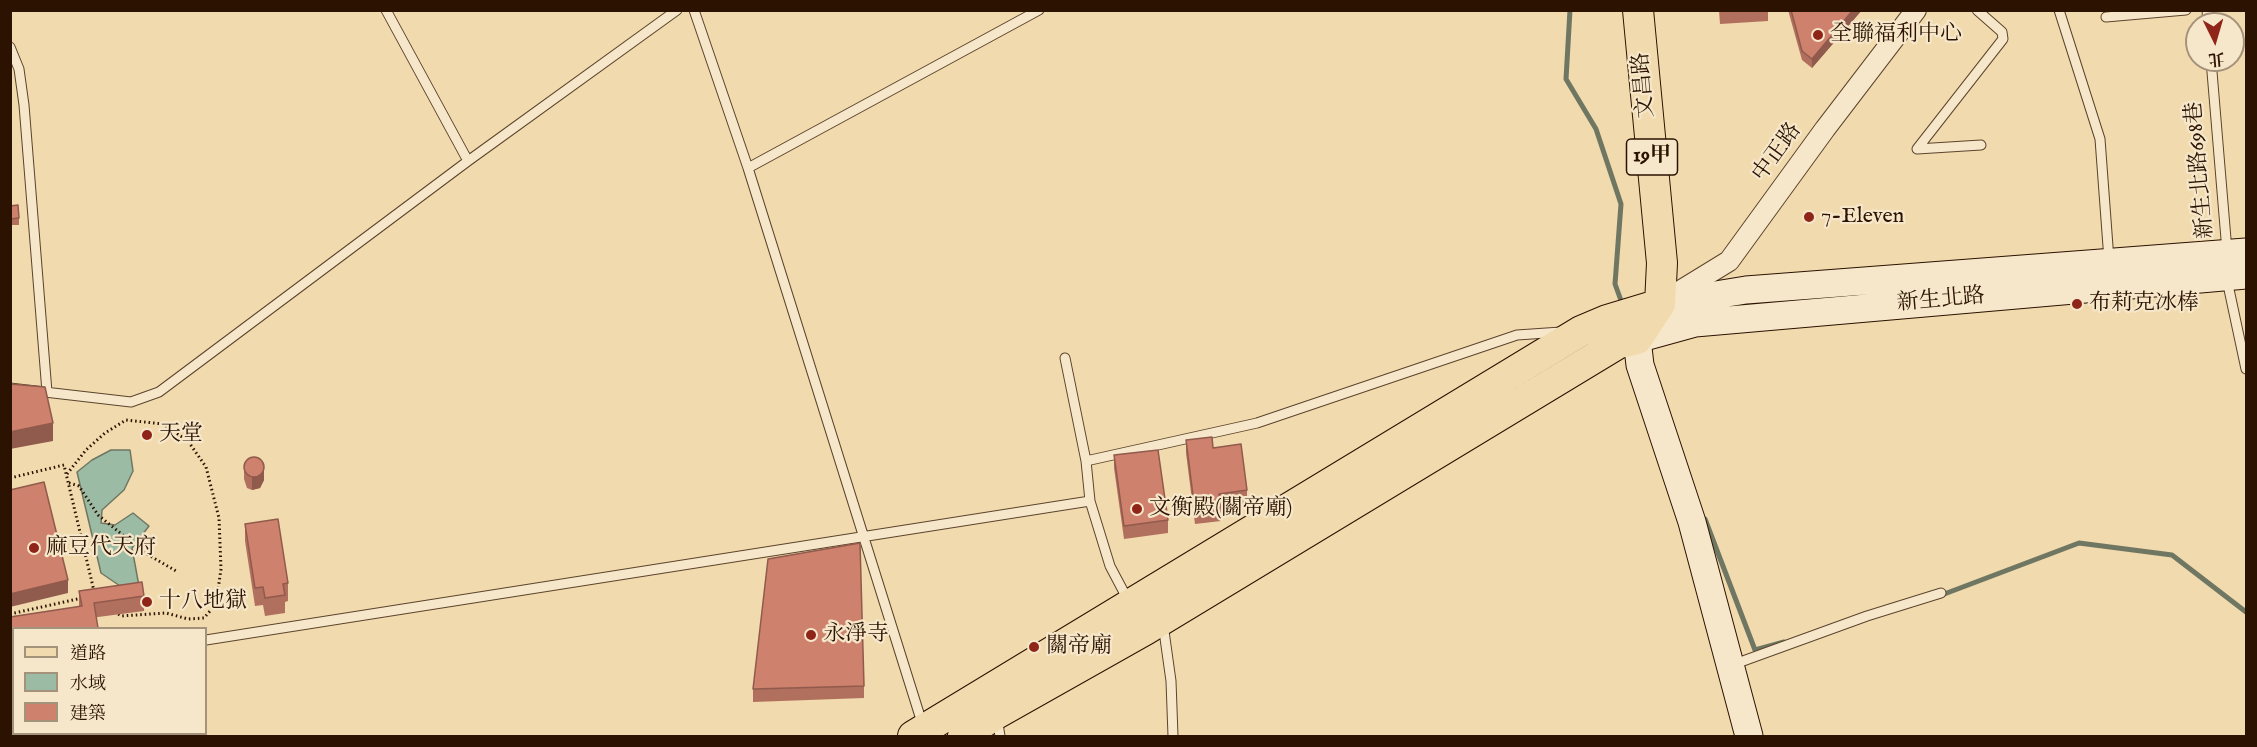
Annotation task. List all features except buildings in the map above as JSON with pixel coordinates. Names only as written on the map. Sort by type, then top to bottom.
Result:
[{"type":"main road","name":"文昌路","points":[[1638,10],[1662,263],[1660,304]]},
{"type":"main road","name":"新生北路","points":[[1660,304],[1746,290],[2109,263],[2237,265]]},
{"type":"main road","name":"新生北路","points":[[1637,339],[1695,323],[2237,265]]},
{"type":"main road","points":[[963,736],[998,725],[1142,618],[1581,331],[1607,320],[1660,304]]},
{"type":"main road","points":[[1660,304],[1637,339],[1640,365],[1692,522],[1749,736]]},
{"type":"main road","points":[[921,734],[1142,618],[1619,343],[1637,339]]},
{"type":"street","name":"中正路","points":[[1660,304],[1729,261],[1916,10]]},
{"type":"lane","points":[[386,10],[468,161]]},
{"type":"lane","points":[[10,388],[131,402],[159,392],[468,161],[677,10]]},
{"type":"lane","points":[[694,10],[748,168],[864,536],[921,734]]},
{"type":"lane","points":[[748,168],[1039,10]]},
{"type":"lane","points":[[1977,10],[2002,32],[2003,39],[1917,149],[1981,145]]},
{"type":"lane","points":[[2059,10],[2100,139],[2109,263]]},
{"type":"lane","points":[[2106,17],[2186,10]]},
{"type":"lane","points":[[10,47],[19,69],[24,105],[47,392]]},
{"type":"lane","name":"新生北路698巷","points":[[2213,72],[2237,265],[2247,369]]},
{"type":"lane","points":[[1086,461],[1257,423],[1517,335],[1581,331]]},
{"type":"lane","points":[[1065,358],[1086,461],[1090,501],[1110,566],[1142,618],[1171,681],[1173,736]]},
{"type":"lane","points":[[207,640],[1090,501]]},
{"type":"lane","points":[[1730,666],[1867,616],[1941,593]]},
{"type":"path","points":[[67,474],[105,433],[126,420],[163,424],[188,441],[206,467],[219,518],[221,569],[216,604],[204,618],[188,619],[166,613],[121,616],[113,612]]},
{"type":"path","points":[[10,478],[64,465],[95,597]]},
{"type":"path","points":[[69,483],[80,486],[98,515],[145,553],[176,571]]},
{"type":"path","points":[[10,614],[86,598]]},
{"type":"water","points":[[111,450],[130,450],[133,471],[124,490],[102,510],[101,523],[115,525],[133,513],[149,526],[132,548],[139,586],[123,588],[101,573],[77,472],[92,460]]},
{"type":"waterway","points":[[1570,10],[1566,79],[1596,129],[1621,204],[1615,284],[1623,306]]},
{"type":"waterway","points":[[1705,519],[1755,650],[1784,642]]},
{"type":"waterway","points":[[1939,596],[2079,543],[2172,555],[2246,612]]},
{"type":"place","name":"全聯福利中心","points":[[1818,35]]},
{"type":"place","name":"7-Eleven","points":[[1809,217]]},
{"type":"place","name":"布莉克冰棒","points":[[2077,304]]},
{"type":"place","name":"天堂","points":[[147,435]]},
{"type":"place","name":"文衡殿(關帝廟)","points":[[1137,509]]},
{"type":"place","name":"麻豆代天府","points":[[34,548]]},
{"type":"place","name":"十八地獄","points":[[147,602]]},
{"type":"place","name":"永淨寺","points":[[811,635]]},
{"type":"place","name":"關帝廟","points":[[1034,647]]}]
